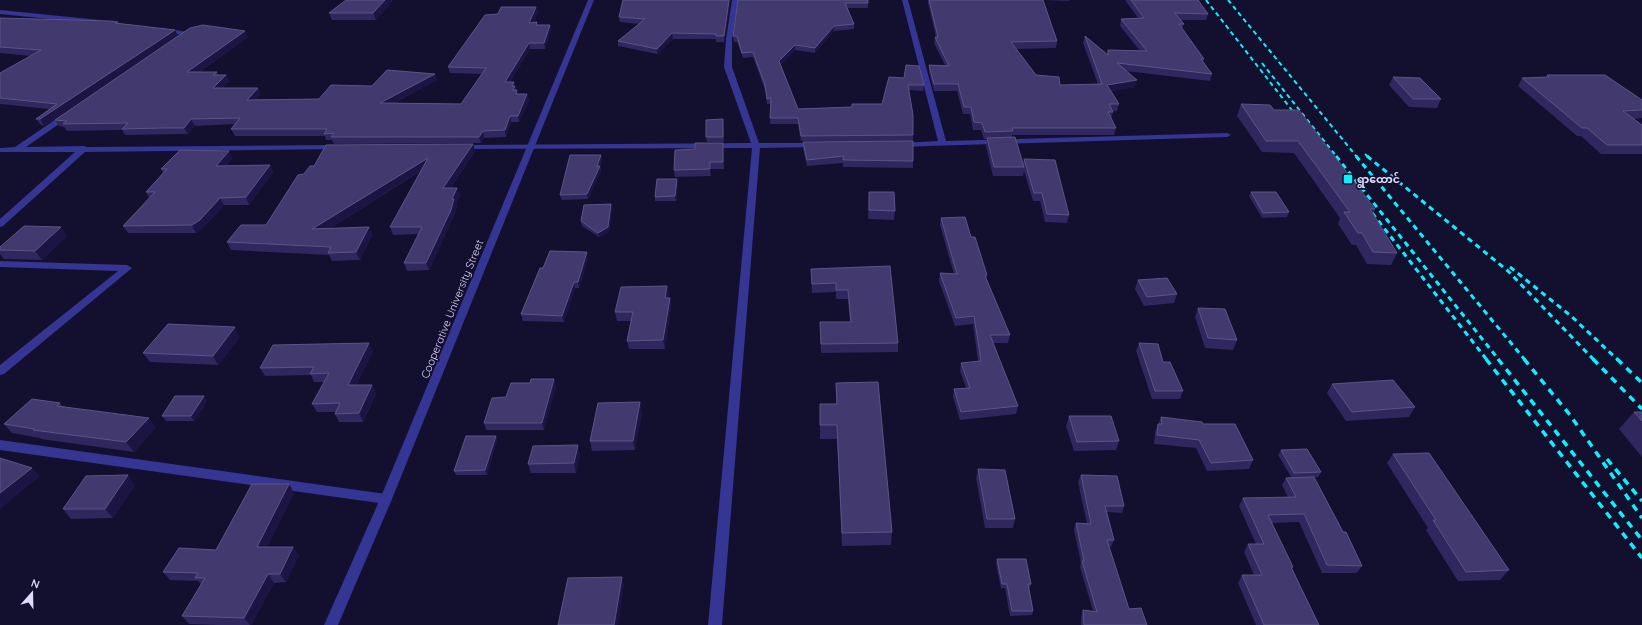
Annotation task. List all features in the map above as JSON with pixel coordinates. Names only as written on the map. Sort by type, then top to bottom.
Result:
[{"type":"street","name":"Cooperative University Street","points":[[331,625],[386,499],[591,0]]},
{"type":"street","points":[[715,625],[756,146],[728,67],[729,39],[735,0]]},
{"type":"street","points":[[905,0],[944,144]]},
{"type":"street","points":[[0,12],[106,22]]},
{"type":"street","points":[[158,30],[186,35]]},
{"type":"street","points":[[18,150],[76,110]]},
{"type":"street","points":[[889,145],[1227,135]]},
{"type":"street","points":[[452,147],[826,145]]},
{"type":"street","points":[[0,150],[84,148],[348,147]]},
{"type":"street","points":[[0,224],[84,148]]},
{"type":"street","points":[[0,264],[127,268],[0,371]]},
{"type":"street","points":[[0,445],[386,499]]},
{"type":"building","points":[[346,0],[385,0],[373,13],[329,13]]},
{"type":"building","points":[[623,0],[729,0],[724,36],[716,36],[716,34],[672,33],[657,49],[618,41],[645,19],[619,17]]},
{"type":"building","points":[[738,0],[868,0],[868,3],[845,3],[854,24],[834,26],[815,48],[795,45],[779,61],[798,109],[852,107],[852,104],[882,104],[889,77],[904,78],[906,65],[919,66],[924,85],[908,85],[913,115],[913,135],[801,136],[798,118],[770,118],[771,98],[767,99],[765,85],[753,52],[742,53],[737,36],[733,36]]},
{"type":"building","points":[[929,0],[1043,0],[1057,41],[1011,42],[1036,75],[1059,77],[1060,85],[1102,84],[1085,36],[1108,55],[1108,50],[1147,51],[1121,19],[1144,18],[1131,0],[1198,0],[1208,14],[1175,13],[1184,24],[1179,24],[1204,59],[1201,59],[1212,74],[1117,63],[1137,80],[1107,85],[1119,104],[1109,104],[1113,112],[1108,112],[1116,128],[1012,128],[1013,131],[985,132],[982,123],[974,122],[971,107],[964,107],[958,84],[934,84],[929,65],[949,66],[935,37],[938,37]]},
{"type":"building","points":[[501,7],[536,7],[529,23],[537,22],[536,25],[550,25],[544,43],[529,43],[505,82],[514,82],[512,86],[515,86],[513,90],[517,90],[516,94],[527,94],[518,116],[510,116],[505,130],[483,131],[479,137],[331,137],[334,133],[324,134],[327,129],[231,129],[240,118],[191,119],[184,128],[122,129],[128,123],[63,124],[67,121],[55,120],[190,28],[203,25],[245,31],[187,72],[217,72],[213,75],[226,75],[213,88],[258,88],[247,100],[319,99],[331,85],[372,86],[387,70],[435,74],[380,103],[461,104],[486,68],[448,67],[485,15],[498,14]]},
{"type":"building","points":[[0,18],[110,21],[118,22],[115,23],[175,30],[40,119],[36,119],[57,104],[0,98],[0,73],[41,50],[0,47]]},
{"type":"building","points":[[1547,75],[1605,75],[1642,100],[1642,110],[1623,111],[1642,125],[1642,145],[1607,145],[1587,128],[1582,128],[1522,78],[1549,77]]},
{"type":"building","points":[[1393,77],[1420,78],[1441,99],[1413,99]]},
{"type":"building","points":[[1241,104],[1270,105],[1274,110],[1299,110],[1375,209],[1370,209],[1397,253],[1373,252],[1362,233],[1358,233],[1344,212],[1350,212],[1298,141],[1266,141]]},
{"type":"building","points":[[723,119],[723,137],[706,137],[706,120]]},
{"type":"building","points":[[1015,137],[1024,167],[994,167],[987,138]]},
{"type":"building","points":[[913,141],[913,161],[843,160],[844,156],[807,160],[803,142]]},
{"type":"building","points":[[695,143],[723,143],[723,162],[710,162],[710,169],[674,170],[675,150],[695,149]]},
{"type":"building","points":[[473,144],[443,188],[457,188],[452,199],[454,199],[451,210],[426,263],[404,263],[422,227],[390,227],[428,158],[312,229],[369,227],[356,252],[328,253],[331,247],[227,242],[241,225],[266,225],[298,175],[304,174],[310,166],[314,166],[326,145]]},
{"type":"building","points":[[180,150],[229,151],[216,166],[270,165],[246,197],[220,198],[200,220],[192,225],[123,226],[155,192],[146,192],[167,169],[161,169]]},
{"type":"building","points":[[570,155],[601,155],[597,166],[600,166],[587,194],[560,195]]},
{"type":"building","points":[[1024,159],[1055,160],[1069,215],[1047,214],[1042,193],[1034,193]]},
{"type":"building","points":[[657,179],[677,179],[675,196],[655,197]]},
{"type":"building","points":[[869,192],[894,192],[895,211],[869,210]]},
{"type":"building","points":[[1251,192],[1276,192],[1289,212],[1263,213]]},
{"type":"building","points":[[611,204],[608,227],[598,233],[581,221],[584,205]]},
{"type":"building","points":[[965,217],[971,237],[975,237],[987,275],[985,276],[1010,335],[990,335],[1018,406],[961,412],[954,389],[970,388],[961,363],[981,361],[974,316],[956,318],[940,273],[957,274],[941,218]]},
{"type":"building","points":[[24,226],[61,227],[35,251],[0,250],[0,247]]},
{"type":"building","points":[[550,251],[587,252],[578,282],[574,282],[562,316],[521,314],[540,268],[543,268]]},
{"type":"building","points":[[890,266],[898,343],[821,344],[820,322],[851,322],[848,290],[836,290],[836,283],[812,284],[811,269]]},
{"type":"building","points":[[1167,278],[1177,294],[1147,297],[1138,280]]},
{"type":"building","points":[[667,286],[665,298],[670,298],[663,340],[627,341],[633,312],[615,312],[621,287]]},
{"type":"building","points":[[1198,308],[1225,309],[1237,340],[1208,338]]},
{"type":"building","points":[[168,324],[235,327],[213,356],[143,353]]},
{"type":"building","points":[[369,343],[348,385],[372,385],[359,413],[335,414],[340,403],[312,404],[329,373],[310,374],[314,367],[260,368],[273,345]]},
{"type":"building","points":[[1139,343],[1158,344],[1163,362],[1170,362],[1183,391],[1155,391]]},
{"type":"building","points":[[531,379],[554,379],[542,423],[484,423],[492,398],[506,397],[511,383],[530,383]]},
{"type":"building","points":[[1393,380],[1415,407],[1352,412],[1332,384]]},
{"type":"building","points":[[878,382],[892,532],[842,533],[837,425],[820,425],[820,404],[837,404],[836,383]]},
{"type":"building","points":[[175,396],[204,396],[191,416],[162,416]]},
{"type":"building","points":[[32,399],[60,403],[57,406],[149,418],[126,442],[33,430],[34,429],[4,424]]},
{"type":"building","points":[[640,402],[633,441],[590,441],[598,403]]},
{"type":"building","points":[[1634,412],[1642,412],[1642,421]]},
{"type":"building","points":[[1069,416],[1111,416],[1119,441],[1077,442]]},
{"type":"building","points":[[1161,417],[1202,422],[1203,424],[1235,424],[1253,460],[1211,463],[1199,440],[1157,435],[1158,424],[1162,424]]},
{"type":"building","points":[[466,436],[496,436],[485,470],[454,471]]},
{"type":"building","points":[[578,445],[574,463],[528,464],[533,446]]},
{"type":"building","points":[[1307,449],[1321,472],[1294,473],[1281,450]]},
{"type":"building","points":[[1429,453],[1509,570],[1466,572],[1433,520],[1436,520],[1393,454]]},
{"type":"building","points":[[0,458],[32,468],[0,493]]},
{"type":"building","points":[[978,469],[1005,470],[1015,519],[987,519]]},
{"type":"building","points":[[128,475],[105,509],[63,509],[86,476]]},
{"type":"building","points":[[1081,475],[1117,476],[1124,506],[1105,506],[1114,540],[1107,540],[1129,609],[1141,608],[1147,625],[1084,625],[1083,610],[1097,612],[1082,561],[1084,561],[1076,523],[1091,524]]},
{"type":"building","points":[[1314,477],[1343,532],[1346,532],[1362,566],[1327,565],[1304,514],[1268,515],[1319,625],[1264,625],[1242,575],[1262,575],[1248,544],[1264,544],[1243,498],[1296,497],[1286,478]]},
{"type":"building","points":[[252,484],[289,484],[257,547],[293,547],[280,574],[268,574],[244,618],[182,616],[205,578],[195,578],[198,573],[163,572],[179,548],[216,550]]},
{"type":"building","points":[[997,559],[1026,559],[1031,584],[1028,584],[1033,611],[1012,611],[1007,584],[1002,584]]},
{"type":"building","points":[[622,577],[614,625],[558,625],[568,578]]},
{"type":"railway","points":[[1206,0],[1298,118]]},
{"type":"railway","points":[[1228,0],[1357,157]]},
{"type":"railway","points":[[1262,63],[1337,157]]},
{"type":"railway","points":[[1336,156],[1499,360]]},
{"type":"railway","points":[[1356,156],[1525,360]]},
{"type":"railway","points":[[1367,156],[1508,271],[1594,360]]},
{"type":"railway","points":[[1366,205],[1487,360]]},
{"type":"railway","points":[[1510,267],[1571,316],[1618,360]]},
{"type":"railway","points":[[1486,359],[1642,558]]},
{"type":"railway","points":[[1498,359],[1642,540]]},
{"type":"railway","points":[[1524,359],[1570,415],[1642,518]]},
{"type":"railway","points":[[1593,359],[1642,409]]},
{"type":"railway","points":[[1617,359],[1642,383]]},
{"type":"railway","points":[[1607,459],[1642,501]]},
{"type":"place","name":"ရွာထောင်","points":[[1348,179]]}]
